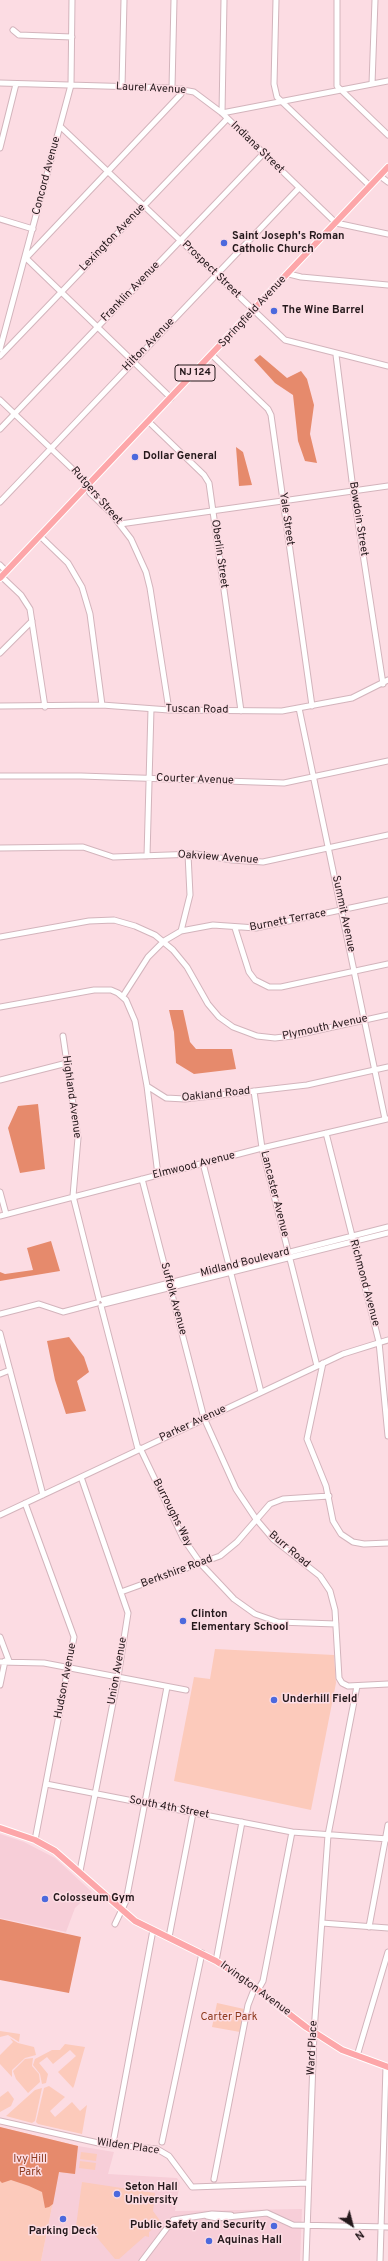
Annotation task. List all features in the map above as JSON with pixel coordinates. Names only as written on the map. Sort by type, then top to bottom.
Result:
[{"type":"main road","name":"Springfield Avenue","points":[[1,577],[172,398],[388,167]]},
{"type":"main road","name":"Irvington Avenue","points":[[0,1828],[35,1840],[55,1851],[80,1871],[135,1921],[216,1961],[256,1988],[314,2032],[342,2050],[387,2067]]},
{"type":"street","name":"Concord Avenue","points":[[0,350],[26,258],[71,85],[72,0]]},
{"type":"street","points":[[122,87],[124,0]]},
{"type":"street","points":[[172,88],[174,0]]},
{"type":"street","name":"Indiana Street","points":[[224,0],[222,113],[336,223]]},
{"type":"street","points":[[276,0],[274,84],[279,101],[370,186]]},
{"type":"street","points":[[337,0],[337,86],[388,135]]},
{"type":"street","points":[[372,84],[375,0]]},
{"type":"street","points":[[13,30],[19,35],[72,38]]},
{"type":"street","points":[[222,113],[279,101],[388,82]]},
{"type":"street","name":"Laurel Avenue","points":[[0,83],[182,89],[199,95],[222,113]]},
{"type":"street","points":[[0,148],[16,84]]},
{"type":"street","points":[[172,398],[26,258],[181,94],[182,89]]},
{"type":"street","name":"Lexington Avenue","points":[[0,356],[227,119]]},
{"type":"street","name":"Prospect Street","points":[[61,127],[253,311],[286,340],[336,355],[388,366]]},
{"type":"street","name":"Franklin Avenue","points":[[0,429],[263,154]]},
{"type":"street","points":[[380,176],[388,182]]},
{"type":"street","name":"Hilton Avenue","points":[[0,502],[299,188]]},
{"type":"street","points":[[0,219],[33,229]]},
{"type":"street","points":[[336,223],[388,234]]},
{"type":"street","points":[[289,274],[301,277],[388,285]]},
{"type":"street","name":"Yale Street","points":[[212,355],[268,409],[271,415],[312,706]]},
{"type":"street","name":"Bowdoin Street","points":[[336,355],[353,491],[383,684]]},
{"type":"street","name":"Rutgers Street","points":[[0,400],[83,479],[90,493],[120,524],[131,539],[146,572],[169,710]]},
{"type":"street","name":"Oberlin Street","points":[[149,422],[204,475],[210,483],[241,711]]},
{"type":"street","points":[[120,524],[214,512],[388,486]]},
{"type":"street","points":[[40,536],[68,563],[82,587],[90,614],[102,705]]},
{"type":"street","points":[[0,565],[6,571]]},
{"type":"street","points":[[1,577],[27,604],[32,621],[45,707]]},
{"type":"street","points":[[0,653],[32,621]]},
{"type":"street","name":"Tuscan Road","points":[[0,706],[45,707],[102,705],[169,710],[265,712],[312,706],[352,698],[383,684],[388,680]]},
{"type":"street","name":"Summit Avenue","points":[[299,708],[330,848],[375,1070],[387,1119]]},
{"type":"street","points":[[147,856],[151,709]]},
{"type":"street","name":"Courter Avenue","points":[[0,776],[149,778],[284,783],[388,762]]},
{"type":"street","name":"Oakview Avenue","points":[[0,848],[83,847],[113,857],[188,854],[232,860],[263,862],[388,835]]},
{"type":"street","points":[[181,931],[190,895],[188,854]]},
{"type":"street","name":"Burnett Terrace","points":[[123,996],[142,966],[164,941],[181,931],[213,925],[235,928],[256,928],[388,900]]},
{"type":"street","name":"Plymouth Avenue","points":[[0,937],[103,920],[124,922],[135,926],[164,941],[187,967],[213,1010],[226,1022],[241,1031],[262,1037],[283,1038],[388,1015]]},
{"type":"street","points":[[235,928],[249,972],[262,985],[281,987],[388,964]]},
{"type":"street","points":[[0,1007],[94,990],[111,990],[123,996],[134,1014],[147,1086],[158,1175]]},
{"type":"street","name":"Highland Avenue","points":[[63,1036],[78,1138],[73,1196],[139,1449]]},
{"type":"street","points":[[0,1080],[67,1063]]},
{"type":"street","name":"Oakland Road","points":[[147,1086],[160,1096],[172,1100],[307,1085],[388,1067]]},
{"type":"street","name":"Lancaster Avenue","points":[[254,1091],[262,1148],[288,1252],[320,1364]]},
{"type":"street","name":"Elmwood Avenue","points":[[0,1216],[262,1148],[387,1119]]},
{"type":"street","name":"Richmond Avenue","points":[[326,1133],[379,1342],[388,1436]]},
{"type":"street","points":[[203,1163],[261,1392]]},
{"type":"street","name":"Suffolk Avenue","points":[[142,1179],[204,1418]]},
{"type":"street","points":[[0,1192],[6,1214]]},
{"type":"street","name":"Midland Boulevard","points":[[0,1314],[39,1304],[62,1312],[229,1266],[388,1227]]},
{"type":"street","name":"Midland Boulevard","points":[[101,1302],[170,1288],[388,1233]]},
{"type":"street","points":[[0,1333],[43,1495]]},
{"type":"street","name":"Parker Avenue","points":[[0,1515],[320,1364],[388,1340]]},
{"type":"street","points":[[320,1364],[307,1439],[329,1496],[333,1521],[343,1536],[360,1544],[388,1543]]},
{"type":"street","points":[[0,1374],[10,1370]]},
{"type":"street","name":"Burr Road","points":[[204,1418],[236,1489],[256,1519],[273,1539],[320,1576],[326,1584],[333,1600],[339,1678],[342,1683],[348,1686],[357,1686]]},
{"type":"street","name":"Burroughs Way","points":[[139,1449],[182,1538],[201,1564],[223,1589],[256,1614],[278,1622],[336,1624]]},
{"type":"street","name":"Union Avenue","points":[[80,1871],[118,1677],[128,1613],[81,1477]]},
{"type":"street","name":"Berkshire Road","points":[[121,1592],[201,1564],[232,1548],[270,1504],[282,1499],[329,1496]]},
{"type":"street","name":"Hudson Avenue","points":[[24,1504],[74,1637],[35,1840]]},
{"type":"street","points":[[0,1637],[4,1661],[0,1685]]},
{"type":"street","points":[[4,1661],[32,1661],[186,1690]]},
{"type":"street","points":[[357,1686],[388,1684]]},
{"type":"street","name":"Ward Place","points":[[306,2261],[314,2032],[328,1835],[357,1686]]},
{"type":"street","points":[[115,1924],[122,1909],[167,1687]]},
{"type":"street","name":"South 4th Street","points":[[46,1784],[292,1832],[387,1839]]},
{"type":"street","points":[[170,1937],[193,1813]]},
{"type":"street","points":[[216,1961],[242,1822]]},
{"type":"street","points":[[369,1927],[387,1839],[388,1825]]},
{"type":"street","points":[[214,2179],[248,2005],[256,1988],[263,1981],[292,1832]]},
{"type":"street","points":[[322,1923],[388,1928]]},
{"type":"street","points":[[114,2138],[153,1930]]},
{"type":"street","points":[[357,2056],[388,1952]]},
{"type":"street","points":[[162,2142],[202,1953]]},
{"type":"street","points":[[380,2261],[387,2067]]},
{"type":"street","name":"Wilden Place","points":[[0,2121],[103,2144],[164,2151],[192,2187],[308,2183]]},
{"type":"street","points":[[142,2261],[173,2220],[224,2213],[231,2215],[267,2213],[293,2225],[388,2226]]},
{"type":"shaded area","points":[[0,1834],[24,1842],[55,1858],[92,1892],[75,1908],[66,1932],[0,1918]]},
{"type":"shaded area","name":"Seton Hall University","points":[[78,2146],[114,2152],[108,2174],[177,2178],[180,2183],[175,2211],[302,2209],[300,2261],[41,2261],[59,2171],[75,2173]]},
{"type":"green space","points":[[260,355],[287,378],[301,371],[307,379],[314,405],[310,434],[317,463],[305,461],[298,441],[293,395],[275,383],[254,360]]},
{"type":"green space","points":[[236,447],[243,452],[252,485],[239,486]]},
{"type":"green space","points":[[169,1010],[183,1010],[190,1042],[196,1049],[232,1049],[236,1069],[194,1074],[176,1063],[174,1032]]},
{"type":"green space","points":[[38,1104],[45,1169],[20,1173],[8,1128],[18,1106]]},
{"type":"green space","points":[[51,1241],[60,1271],[0,1281],[0,1272],[5,1274],[33,1270],[27,1248]]},
{"type":"green space","points":[[69,1337],[84,1357],[89,1372],[77,1381],[86,1411],[66,1414],[55,1380],[47,1341]]},
{"type":"green space","points":[[215,1649],[334,1655],[336,1683],[311,1810],[174,1781],[194,1677],[210,1679]]},
{"type":"green space","points":[[0,1919],[81,1937],[69,1993],[0,1980]]},
{"type":"green space","name":"Carter Park","points":[[217,2003],[244,2009],[240,2032],[212,2027]]},
{"type":"green space","points":[[0,2031],[20,2034],[19,2042],[8,2035],[0,2037]]},
{"type":"green space","points":[[10,2038],[18,2043],[34,2047],[36,2055],[25,2058],[12,2070],[12,2077],[0,2064],[0,2055],[13,2042]]},
{"type":"green space","points":[[65,2044],[85,2047],[73,2088],[58,2072],[76,2056],[70,2050],[53,2064],[47,2057],[39,2063],[48,2074],[46,2083],[42,2084],[40,2074],[33,2065],[35,2059],[52,2050],[60,2050]]},
{"type":"green space","points":[[33,2058],[32,2066],[39,2074],[40,2082],[28,2093],[16,2079],[13,2071],[25,2059]]},
{"type":"green space","points":[[49,2086],[65,2097],[50,2111],[55,2117],[72,2102],[80,2111],[87,2105],[82,2134],[38,2124],[36,2122],[44,2088]]},
{"type":"green space","points":[[42,2088],[35,2121],[32,2123],[6,2116],[35,2090]]},
{"type":"green space","points":[[8,2091],[14,2099],[11,2106],[0,2112],[0,2097]]},
{"type":"green space","name":"Ivy Hill Park","points":[[0,2127],[78,2146],[75,2174],[59,2172],[41,2261],[0,2261]]},
{"type":"green space","points":[[0,2127],[78,2146],[75,2174],[59,2172],[53,2204],[49,2207],[45,2208],[42,2192],[11,2180],[2,2183],[0,2181]]},
{"type":"green space","points":[[81,2152],[97,2154],[96,2161],[80,2159]]},
{"type":"green space","points":[[80,2161],[96,2163],[95,2170],[79,2168]]},
{"type":"green space","points":[[82,2182],[155,2193],[153,2211],[161,2222],[149,2232],[149,2237],[145,2236],[119,2259],[115,2259],[89,2228],[76,2226]]},
{"type":"place","name":"Saint Joseph's Roman Catholic Church","points":[[224,243]]},
{"type":"place","name":"The Wine Barrel","points":[[274,311]]},
{"type":"place","name":"Dollar General","points":[[135,457]]},
{"type":"place","name":"Clinton Elementary School","points":[[183,1621]]},
{"type":"place","name":"Underhill Field","points":[[274,1700]]},
{"type":"place","name":"Colosseum Gym","points":[[45,1899]]},
{"type":"place","name":"Seton Hall University","points":[[117,2194]]},
{"type":"place","name":"Parking Deck","points":[[63,2219]]},
{"type":"place","name":"Public Safety and Security","points":[[274,2226]]},
{"type":"place","name":"Aquinas Hall","points":[[209,2241]]}]
